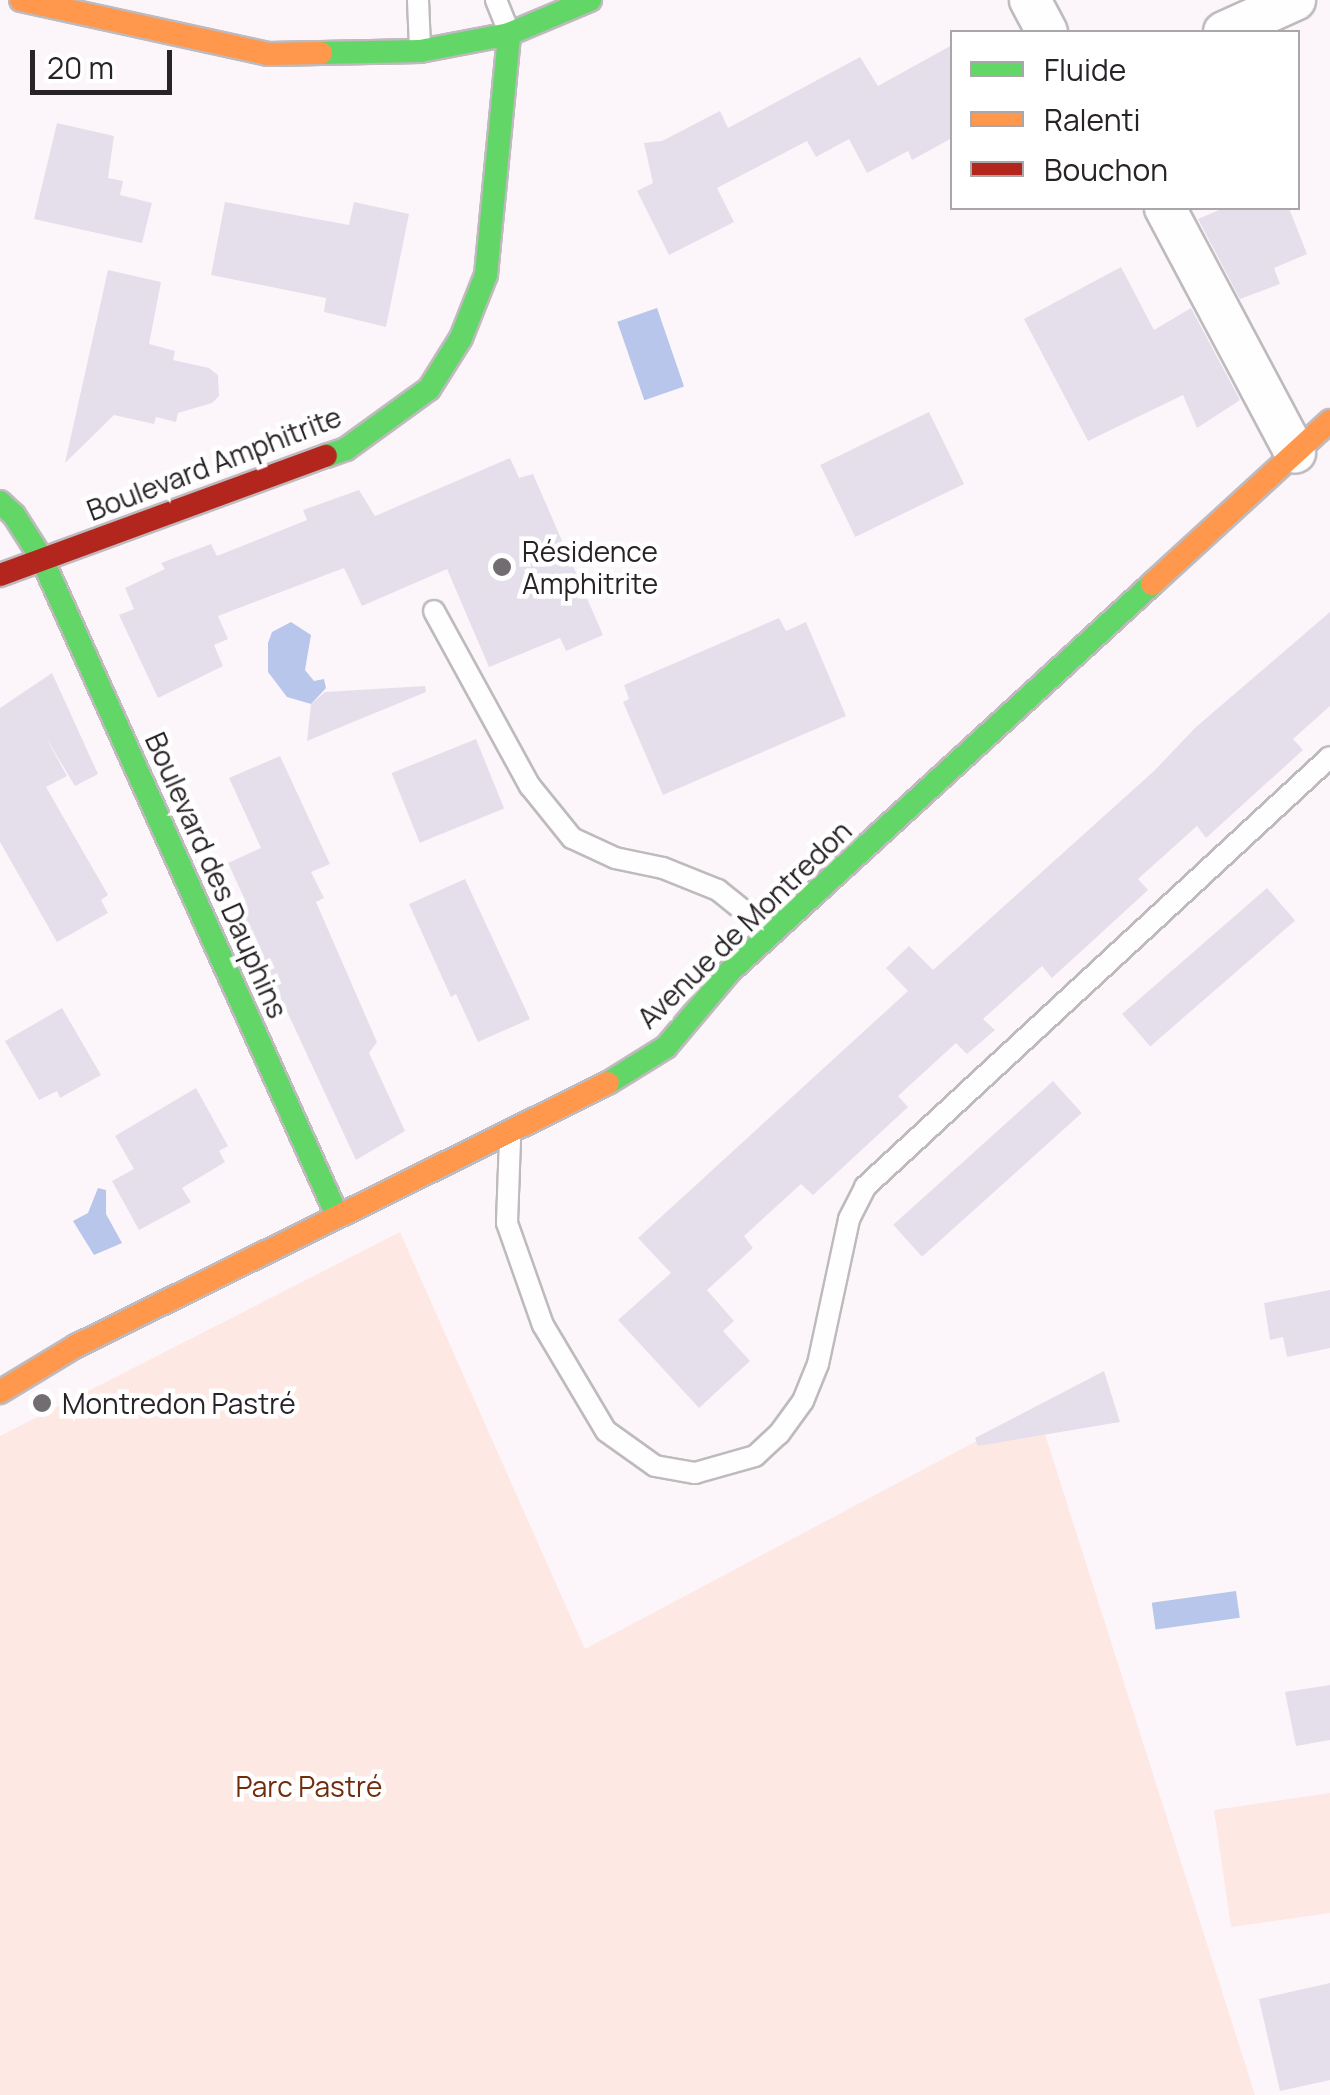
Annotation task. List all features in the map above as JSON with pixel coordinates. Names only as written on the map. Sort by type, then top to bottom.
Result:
[{"type":"street","points":[[21,0],[268,54],[420,52],[510,34],[590,0]]},
{"type":"street","points":[[1030,0],[1046,30]]},
{"type":"street","points":[[1228,30],[1295,0]]},
{"type":"street","name":"Boulevard Amphitrite","points":[[0,575],[346,450],[429,389],[461,338],[486,275],[510,34]]},
{"type":"street","points":[[1166,210],[1295,453]]},
{"type":"street","name":"Avenue de Montredon","points":[[0,1392],[76,1346],[594,1092],[666,1047],[730,971],[1330,421]]},
{"type":"street","name":"Boulevard des Dauphins","points":[[0,502],[14,514],[42,558],[337,1215]]},
{"type":"lane","points":[[418,0],[420,52]]},
{"type":"lane","points":[[496,0],[510,34]]},
{"type":"lane","points":[[434,611],[530,786],[572,838],[615,858],[663,868],[718,890],[772,933]]},
{"type":"lane","points":[[510,1132],[507,1223],[543,1326],[606,1431],[655,1466],[695,1473],[755,1456],[780,1434],[803,1402],[818,1364],[849,1220],[865,1187],[1330,757]]},
{"type":"green space","name":"Parc Pastré","points":[[400,1232],[585,1649],[1037,1409],[1255,2095],[0,2095],[0,1436]]},
{"type":"green space","points":[[1330,1793],[1330,1913],[1231,1927],[1214,1810]]},
{"type":"water","points":[[657,308],[684,386],[644,400],[617,322]]},
{"type":"water","points":[[291,622],[311,635],[305,670],[314,681],[324,679],[326,688],[311,704],[287,697],[268,672],[272,632]]},
{"type":"water","points":[[98,1188],[106,1190],[106,1214],[122,1243],[94,1255],[73,1221],[88,1213]]},
{"type":"water","points":[[1236,1591],[1240,1618],[1156,1630],[1152,1603]]},
{"type":"building","points":[[950,46],[950,139],[912,160],[908,151],[867,173],[849,139],[816,157],[807,141],[717,188],[734,222],[669,255],[637,191],[653,183],[644,143],[662,141],[720,111],[728,128],[860,57],[878,86]]},
{"type":"building","points":[[57,123],[114,136],[108,178],[123,181],[120,195],[152,203],[142,243],[34,219]]},
{"type":"building","points":[[225,202],[349,225],[354,202],[409,214],[386,327],[324,312],[326,298],[211,275]]},
{"type":"building","points":[[1219,210],[1290,210],[1307,254],[1274,268],[1280,284],[1240,299],[1198,219]]},
{"type":"building","points":[[1121,267],[1154,330],[1191,308],[1240,400],[1197,428],[1183,395],[1088,441],[1024,319]]},
{"type":"building","points":[[108,270],[161,282],[149,344],[175,351],[173,360],[209,368],[218,375],[219,396],[212,403],[178,413],[176,422],[156,417],[154,424],[114,415],[65,463]]},
{"type":"building","points":[[929,412],[964,484],[855,537],[820,465]]},
{"type":"building","points":[[510,458],[519,478],[533,474],[603,635],[566,651],[560,638],[489,667],[447,569],[362,606],[344,568],[218,616],[228,639],[214,645],[223,666],[158,698],[119,615],[134,609],[125,588],[165,569],[161,563],[211,544],[217,556],[307,520],[303,510],[359,490],[375,516]]},
{"type":"building","points":[[1330,612],[1330,706],[1293,739],[1303,750],[1206,838],[1197,826],[1138,879],[1148,890],[1052,978],[1042,966],[983,1019],[995,1030],[967,1054],[956,1043],[898,1096],[908,1107],[813,1195],[801,1184],[744,1236],[753,1248],[707,1290],[734,1321],[723,1331],[750,1361],[699,1408],[618,1320],[671,1273],[638,1238],[908,991],[886,968],[909,946],[933,970],[1154,771],[1196,727]]},
{"type":"building","name":"Résidence Amphitrite","points":[[779,618],[786,631],[806,622],[846,716],[663,795],[623,702],[629,699],[624,685]]},
{"type":"building","points":[[52,673],[98,774],[75,786],[45,736],[67,776],[46,787],[108,895],[101,900],[108,913],[57,942],[0,842],[0,708]]},
{"type":"building","points":[[425,686],[426,692],[307,741],[311,704],[325,692]]},
{"type":"building","points":[[476,739],[504,809],[420,843],[392,773]]},
{"type":"building","points":[[280,756],[330,864],[311,872],[324,898],[316,902],[377,1042],[369,1053],[405,1131],[356,1160],[238,906],[246,902],[228,863],[261,848],[229,778]]},
{"type":"building","points":[[465,879],[530,1019],[478,1042],[456,994],[451,997],[409,904]]},
{"type":"building","points":[[1267,888],[1295,920],[1150,1046],[1122,1014]]},
{"type":"building","points":[[62,1008],[101,1075],[60,1098],[57,1091],[39,1100],[5,1041]]},
{"type":"building","points":[[1053,1081],[1082,1113],[922,1257],[893,1225]]},
{"type":"building","points":[[196,1088],[228,1146],[219,1151],[225,1162],[182,1188],[191,1202],[139,1230],[112,1181],[134,1169],[115,1136]]},
{"type":"building","points":[[1330,1290],[1330,1348],[1287,1357],[1283,1337],[1270,1340],[1264,1303]]},
{"type":"building","points":[[1104,1371],[1120,1422],[978,1446],[975,1438]]},
{"type":"building","points":[[1330,1685],[1330,1740],[1296,1746],[1285,1692]]},
{"type":"building","points":[[1330,1983],[1330,2080],[1280,2091],[1259,1999]]},
{"type":"traffic: fast","points":[[321,53],[420,51],[509,34],[590,0]]},
{"type":"traffic: fast","points":[[326,456],[346,449],[429,389],[461,338],[486,275],[509,34]]},
{"type":"traffic: fast","points":[[0,502],[14,515],[42,559],[337,1215]]},
{"type":"traffic: fast","points":[[608,1083],[666,1047],[730,971],[1152,584]]},
{"type":"traffic: slow","points":[[21,0],[268,54],[321,53]]},
{"type":"traffic: slow","points":[[1152,584],[1330,421]]},
{"type":"traffic: slow","points":[[0,1392],[76,1346],[608,1083]]},
{"type":"traffic: jam","points":[[0,575],[326,456]]},
{"type":"place","name":"Résidence Amphitrite","points":[[502,567]]},
{"type":"place","name":"Montredon Pastré","points":[[42,1403]]}]
